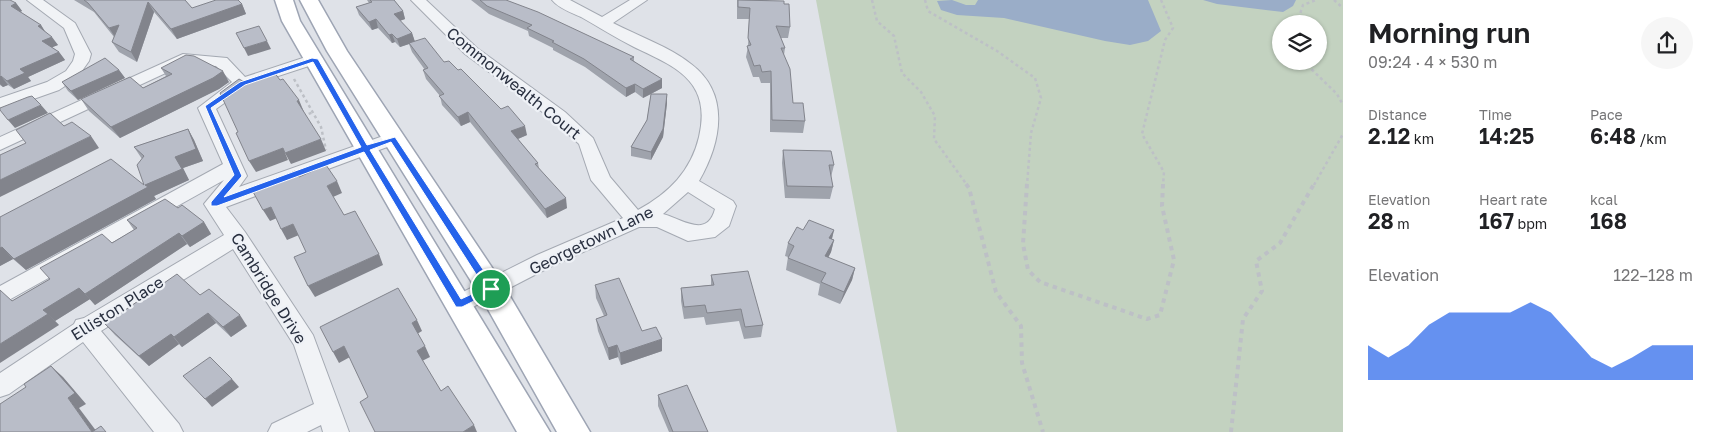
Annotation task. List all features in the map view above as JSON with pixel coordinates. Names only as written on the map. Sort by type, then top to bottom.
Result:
[{"type":"main road","points":[[284,0],[291,21],[534,432]]},
{"type":"main road","points":[[309,0],[337,52],[491,289],[572,432]]},
{"type":"street","points":[[0,103],[35,94],[59,82],[78,69],[83,54],[70,26],[34,0]]},
{"type":"street","name":"Commonwealth Court","points":[[418,0],[471,51],[559,116],[587,142],[601,180],[636,220]]},
{"type":"street","name":"Georgetown Lane","points":[[459,304],[556,255],[636,220],[664,204],[688,184],[708,146],[711,114],[708,95],[697,78],[676,60],[559,0]]},
{"type":"street","points":[[602,23],[640,0]]},
{"type":"street","points":[[0,144],[183,59],[221,61],[242,83]]},
{"type":"street","points":[[214,204],[238,176],[208,108],[242,83],[315,59]]},
{"type":"street","points":[[214,204],[392,139]]},
{"type":"street","points":[[0,296],[234,166]]},
{"type":"street","points":[[636,220],[660,220],[688,233],[708,232],[722,221],[726,206],[688,184]]},
{"type":"street","name":"Cambridge Drive","points":[[214,204],[238,237],[305,342],[332,421]]},
{"type":"street","name":"Elliston Place","points":[[0,386],[84,327],[159,281],[238,237]]},
{"type":"street","points":[[84,327],[170,432]]},
{"type":"street","points":[[282,432],[332,421]]},
{"type":"path","points":[[872,0],[877,21],[894,36],[902,73],[921,92],[935,116],[934,138],[969,188],[996,292],[1022,326],[1022,363],[1043,432]]},
{"type":"path","points":[[925,0],[928,11],[997,51],[1035,78],[1041,98],[1031,133],[1023,244],[1028,270],[1040,282],[1147,319],[1160,315],[1174,260],[1162,206],[1164,172],[1142,134],[1164,40],[1173,28],[1161,0]]},
{"type":"path","points":[[1300,15],[1303,5],[1316,0]]},
{"type":"path","points":[[1334,0],[1343,8]]},
{"type":"path","points":[[1312,70],[1337,94],[1343,105]]},
{"type":"path","points":[[294,73],[295,82],[321,127],[328,155]]},
{"type":"path","points":[[297,118],[314,112]]},
{"type":"path","points":[[1231,432],[1243,319],[1262,291],[1256,261],[1280,243],[1343,134]]},
{"type":"green space","points":[[816,0],[1343,0],[1343,432],[897,432]]},
{"type":"water","points":[[952,0],[966,5],[975,5],[978,0],[1148,0],[1161,31],[1148,41],[1130,45],[1004,18],[957,15],[941,10],[937,1]]},
{"type":"water","points":[[1203,0],[1296,0],[1293,6],[1283,12],[1217,4]]},
{"type":"building","points":[[0,0],[10,0],[16,3],[11,6],[41,25],[38,26],[52,37],[42,41],[59,52],[20,69],[25,73],[7,81],[0,77]]},
{"type":"building","points":[[84,0],[185,0],[192,8],[216,0],[238,0],[242,4],[171,29],[148,2],[131,52],[112,42],[119,25],[109,28]]},
{"type":"building","points":[[370,0],[394,0],[403,11],[394,14],[412,33],[397,39],[392,34],[389,35],[376,19],[369,22],[356,7],[372,2]]},
{"type":"building","points":[[480,0],[506,0],[538,12],[634,57],[630,59],[662,79],[643,89],[635,84],[626,88],[584,59],[527,28],[532,25],[487,6]]},
{"type":"building","points":[[738,0],[784,1],[784,4],[789,4],[790,27],[776,26],[785,48],[781,48],[790,69],[793,103],[803,103],[805,121],[772,120],[771,71],[762,72],[760,65],[754,66],[747,46],[751,45],[748,38],[750,8],[738,7]]},
{"type":"building","points":[[259,26],[267,41],[244,48],[236,33]]},
{"type":"building","points":[[425,38],[444,62],[449,61],[458,70],[461,69],[501,109],[508,106],[525,126],[511,131],[538,163],[535,164],[566,198],[545,209],[468,112],[458,117],[439,96],[444,94],[423,70],[428,68],[409,43]]},
{"type":"building","points":[[186,55],[194,56],[223,71],[213,78],[111,127],[81,99],[130,77],[143,88],[172,74],[161,68]]},
{"type":"building","points":[[105,58],[119,70],[71,91],[62,82]]},
{"type":"building","points":[[274,72],[280,80],[283,79],[299,100],[297,101],[321,139],[285,153],[283,148],[249,161],[220,93],[239,79],[248,84],[246,82]]},
{"type":"building","points":[[651,94],[667,94],[663,129],[651,152],[631,147],[647,120]]},
{"type":"building","points":[[32,96],[41,105],[8,120],[0,110],[0,108]]},
{"type":"building","points":[[50,113],[64,126],[72,122],[91,136],[0,180],[0,155],[26,143],[16,130]]},
{"type":"building","points":[[188,129],[196,149],[175,157],[182,169],[145,185],[148,187],[14,259],[2,247],[0,248],[0,217],[111,159],[144,185],[137,165],[144,156],[134,147]]},
{"type":"building","points":[[783,150],[831,151],[834,165],[829,165],[833,187],[787,186]]},
{"type":"building","points":[[326,165],[337,181],[327,186],[344,215],[355,211],[379,254],[308,286],[294,257],[306,252],[293,224],[281,229],[271,207],[263,210],[252,190],[295,171],[299,177]]},
{"type":"building","points":[[165,199],[178,208],[182,205],[204,222],[182,236],[179,233],[85,294],[79,288],[43,310],[48,314],[0,344],[0,290],[12,301],[50,279],[40,268],[102,234],[112,243],[137,228],[127,220]]},
{"type":"building","points":[[809,220],[834,230],[829,238],[834,240],[825,256],[855,268],[844,292],[821,282],[826,273],[788,258],[794,246],[788,243],[797,227],[803,230]]},
{"type":"building","points":[[748,271],[763,325],[745,327],[741,309],[707,313],[705,305],[684,307],[681,288],[714,285],[711,275]]},
{"type":"building","points":[[177,274],[200,295],[209,289],[240,315],[223,327],[208,313],[174,337],[171,334],[139,356],[105,324]]},
{"type":"building","points":[[619,278],[642,331],[656,327],[662,339],[620,353],[617,345],[608,348],[596,319],[607,315],[595,285]]},
{"type":"building","points":[[398,288],[417,320],[412,323],[425,346],[417,351],[441,391],[448,386],[474,425],[463,432],[375,432],[360,402],[368,397],[344,346],[333,352],[320,327]]},
{"type":"building","points":[[210,357],[232,379],[205,399],[183,376]]},
{"type":"building","points":[[51,366],[75,393],[68,398],[92,432],[0,432],[0,404],[26,387],[24,384]]},
{"type":"building","points":[[687,385],[708,432],[673,432],[658,395]]},
{"type":"building","points":[[101,426],[106,432],[92,432]]},
{"type":"route","points":[[491,289],[392,139],[365,148],[214,204],[238,176],[208,108],[242,83],[315,59],[365,148],[459,304],[491,289]]}]
